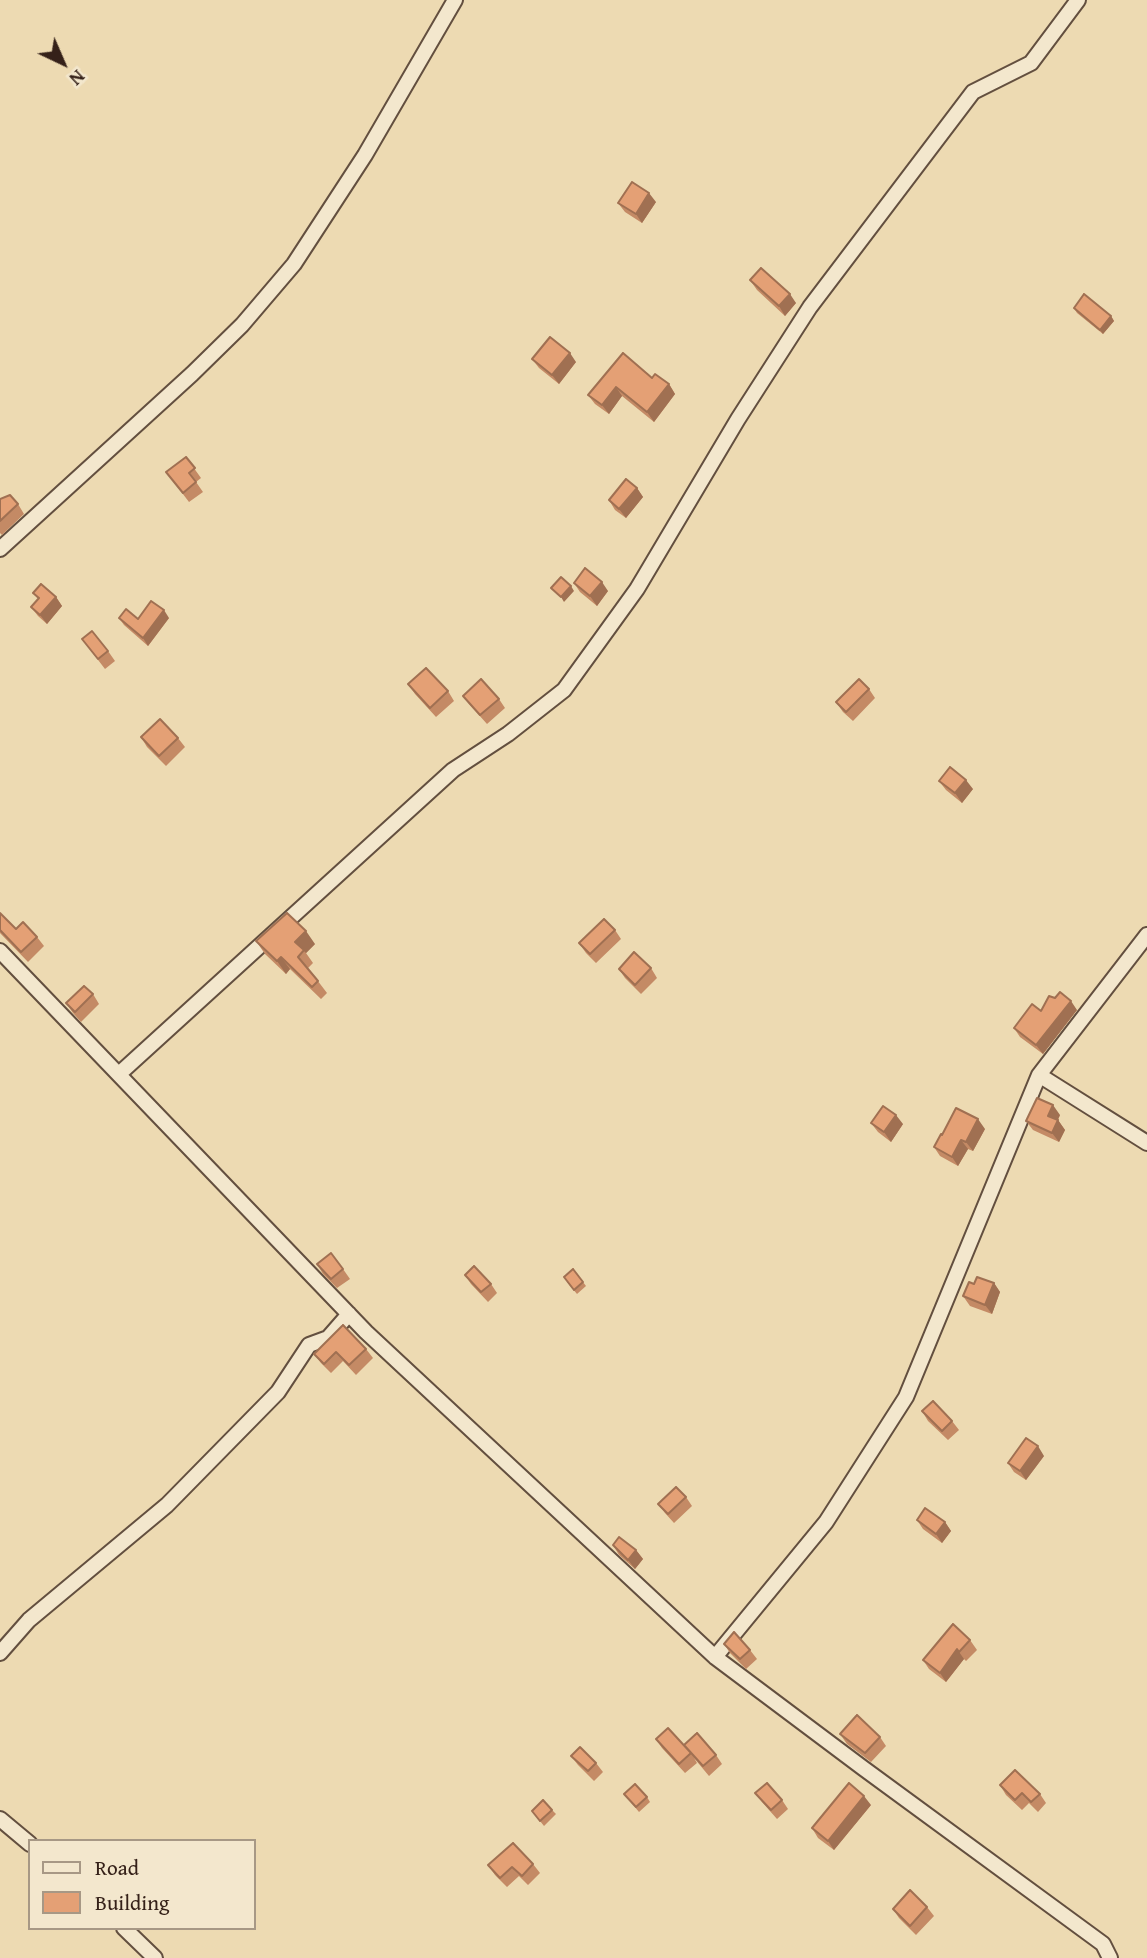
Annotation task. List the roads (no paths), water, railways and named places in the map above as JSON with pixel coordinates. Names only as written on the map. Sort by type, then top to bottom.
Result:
[{"type":"street","points":[[0,549],[192,374],[242,325],[294,264],[365,155],[455,0]]},
{"type":"street","points":[[119,1074],[453,770],[508,734],[564,690],[637,589],[738,419],[810,307],[973,92],[1031,62],[1078,0]]},
{"type":"street","points":[[715,1657],[826,1522],[906,1396],[1039,1075],[1147,935]]},
{"type":"street","points":[[0,951],[366,1332],[715,1657],[1103,1944],[1110,1958]]},
{"type":"street","points":[[1039,1075],[1147,1143]]},
{"type":"street","points":[[0,1653],[29,1620],[167,1505],[278,1392],[309,1345],[328,1338],[349,1314]]},
{"type":"street","points":[[0,1819],[28,1842]]},
{"type":"street","points":[[126,1930],[155,1958]]}]
